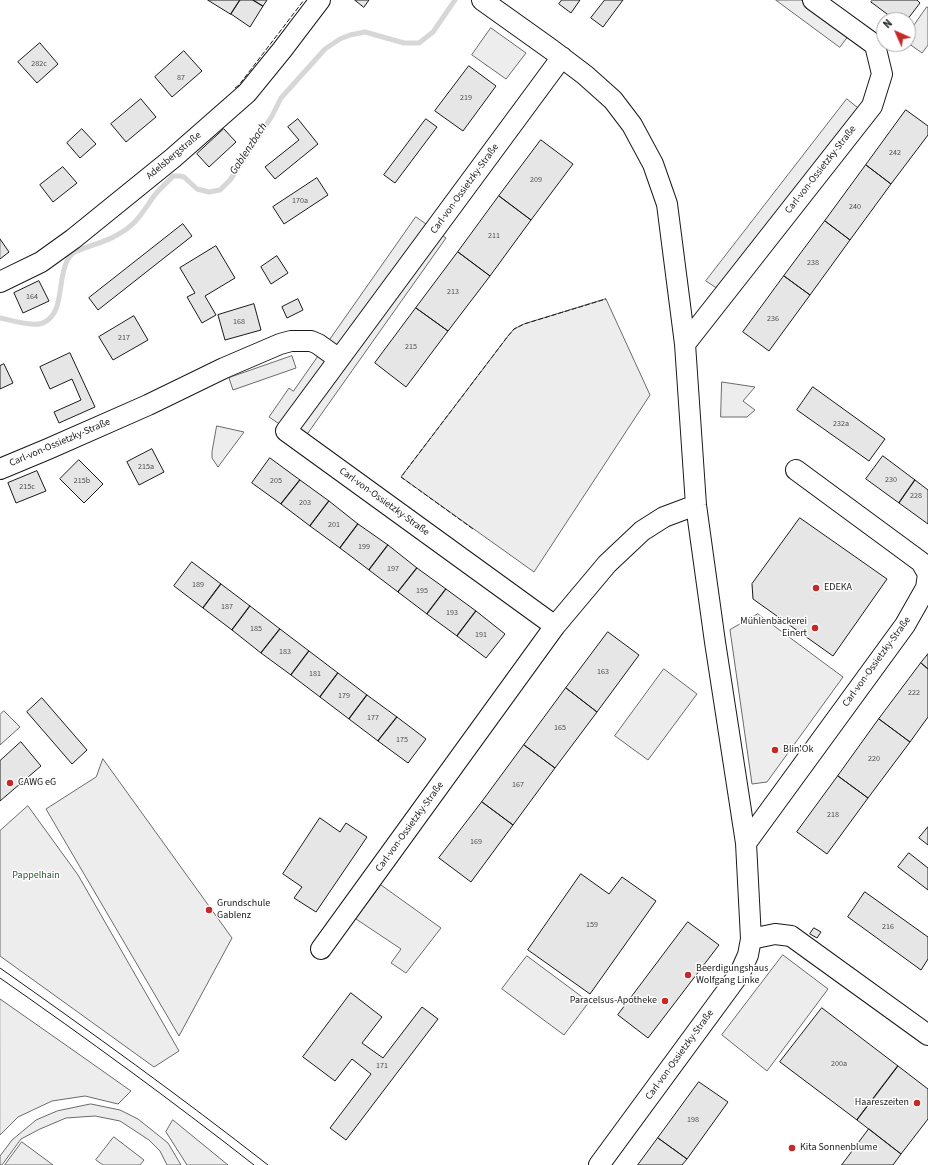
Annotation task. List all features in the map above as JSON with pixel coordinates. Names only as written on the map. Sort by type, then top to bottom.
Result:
[{"type":"street","name":"Adelsbergstraße","points":[[0,282],[41,262],[73,239],[173,158],[247,94],[320,0]]},
{"type":"street","name":"Carl-von-Ossietzky-Straße","points":[[482,0],[562,57],[613,100],[632,125],[653,164],[667,204],[685,344],[696,505],[715,642],[746,843],[751,939],[748,956],[740,973],[599,1165]]},
{"type":"street","name":"Carl-von-Ossietzky-Straße","points":[[685,344],[872,106],[882,74],[875,45],[813,0]]},
{"type":"street","name":"Carl-von-Ossietzky-Straße","points":[[555,626],[286,431],[562,57]]},
{"type":"street","name":"Carl-von-Ossietzky-Straße","points":[[0,469],[148,405],[224,368],[280,344],[291,341],[311,341],[318,344],[339,359]]},
{"type":"street","name":"Carl-von-Ossietzky-Straße","points":[[746,843],[905,625],[926,588],[928,574],[921,562],[796,470]]},
{"type":"street","name":"Carl-von-Ossietzky-Straße","points":[[321,950],[555,626],[607,564],[642,532],[664,517],[696,505]]},
{"type":"street","points":[[751,939],[775,934],[791,936],[928,1035]]},
{"type":"shaded area","points":[[776,0],[801,0],[849,35],[840,47]]},
{"type":"shaded area","points":[[927,7],[928,45],[922,53],[916,49],[916,23]]},
{"type":"shaded area","points":[[491,28],[526,53],[506,79],[472,55]]},
{"type":"shaded area","points":[[847,99],[858,108],[718,289],[706,281]]},
{"type":"shaded area","points":[[416,217],[446,238],[303,440],[269,417],[289,388],[293,391]]},
{"type":"shaded area","points":[[606,299],[650,395],[534,572],[401,477],[514,329],[524,324]]},
{"type":"shaded area","points":[[292,356],[296,368],[233,390],[229,378]]},
{"type":"shaded area","points":[[722,382],[755,387],[743,401],[755,410],[747,417],[721,417]]},
{"type":"shaded area","points":[[217,426],[244,432],[218,467],[212,458]]},
{"type":"shaded area","points":[[758,614],[843,677],[767,782],[752,784],[730,630]]},
{"type":"shaded area","points":[[664,669],[697,694],[648,760],[615,736]]},
{"type":"shaded area","points":[[4,711],[20,727],[0,745],[0,715]]},
{"type":"shaded area","points":[[103,759],[232,938],[179,1036],[46,809],[96,777]]},
{"type":"shaded area","name":"Pappelhain","points":[[28,806],[78,875],[179,1051],[154,1067],[0,956],[0,831]]},
{"type":"shaded area","points":[[381,885],[441,928],[406,973],[391,963],[401,949],[356,919]]},
{"type":"shaded area","points":[[783,955],[828,989],[767,1071],[722,1035]]},
{"type":"shaded area","points":[[527,956],[589,1002],[564,1035],[502,989]]},
{"type":"shaded area","points":[[0,999],[131,1091],[118,1104],[85,1096],[52,1101],[18,1117],[0,1135]]},
{"type":"shaded area","points":[[91,1104],[120,1110],[138,1119],[168,1143],[181,1165],[167,1165],[160,1151],[149,1140],[120,1121],[95,1116],[66,1118],[40,1129],[21,1139],[2,1165],[0,1165],[0,1156],[12,1140],[36,1120],[57,1111]]},
{"type":"shaded area","points":[[173,1120],[228,1165],[187,1165],[166,1132]]},
{"type":"shaded area","points":[[114,1137],[144,1160],[140,1165],[103,1165],[96,1160]]},
{"type":"shaded area","points":[[22,1142],[53,1165],[5,1165]]},
{"type":"building","points":[[208,0],[240,0],[231,14]]},
{"type":"building","points":[[240,0],[253,0],[263,6],[250,27],[231,14]]},
{"type":"building","points":[[253,0],[267,0],[263,6]]},
{"type":"building","points":[[355,0],[369,0],[364,7]]},
{"type":"building","points":[[562,0],[580,0],[571,13],[559,4]]},
{"type":"building","points":[[605,0],[623,0],[603,27],[591,18]]},
{"type":"building","points":[[873,0],[917,0],[920,3],[913,12],[884,12],[871,2]]},
{"type":"building","points":[[40,43],[58,64],[37,83],[18,62]]},
{"type":"building","points":[[184,51],[202,71],[172,97],[155,77]]},
{"type":"building","points":[[469,66],[496,86],[463,131],[435,111]]},
{"type":"building","points":[[141,99],[156,117],[126,142],[111,124]]},
{"type":"building","points":[[906,110],[928,126],[928,135],[891,184],[866,165]]},
{"type":"building","points":[[298,119],[318,144],[275,179],[265,167],[299,140],[288,127]]},
{"type":"building","points":[[426,119],[437,127],[395,183],[384,175]]},
{"type":"building","points":[[82,129],[96,144],[80,158],[67,143]]},
{"type":"building","points":[[224,129],[236,142],[209,167],[197,154]]},
{"type":"building","points":[[541,140],[573,164],[531,220],[499,196]]},
{"type":"building","points":[[866,165],[891,184],[850,240],[825,221]]},
{"type":"building","points":[[63,167],[77,183],[53,202],[40,185]]},
{"type":"building","points":[[317,178],[328,195],[284,224],[273,207]]},
{"type":"building","points":[[499,196],[531,220],[490,276],[458,252]]},
{"type":"building","points":[[825,221],[850,240],[810,295],[784,276]]},
{"type":"building","points":[[183,224],[192,236],[98,310],[89,298]]},
{"type":"building","points":[[0,239],[9,252],[0,259]]},
{"type":"building","points":[[216,246],[235,278],[205,296],[216,315],[202,323],[187,297],[195,293],[180,268]]},
{"type":"building","points":[[458,252],[490,276],[448,331],[416,308]]},
{"type":"building","points":[[277,256],[288,273],[271,284],[261,267]]},
{"type":"building","points":[[784,276],[810,295],[769,351],[743,332]]},
{"type":"building","points":[[39,281],[49,301],[23,313],[14,293]]},
{"type":"building","points":[[298,299],[303,310],[287,318],[282,307]]},
{"type":"building","points":[[254,304],[261,330],[225,340],[218,315]]},
{"type":"building","points":[[416,308],[448,331],[406,387],[375,363]]},
{"type":"building","points":[[134,316],[148,340],[113,360],[99,337]]},
{"type":"building","points":[[70,353],[95,407],[59,423],[54,412],[81,400],[72,379],[50,389],[40,367]]},
{"type":"building","points":[[4,364],[13,383],[0,389],[0,366]]},
{"type":"building","points":[[813,387],[885,439],[869,461],[797,410]]},
{"type":"building","points":[[152,449],[164,472],[139,485],[127,462]]},
{"type":"building","points":[[883,456],[915,480],[899,503],[866,479]]},
{"type":"building","points":[[270,458],[300,480],[281,504],[252,483]]},
{"type":"building","points":[[79,460],[103,484],[84,503],[60,479]]},
{"type":"building","points":[[37,471],[46,491],[16,503],[8,483]]},
{"type":"building","points":[[300,480],[329,501],[310,526],[281,504]]},
{"type":"building","points":[[915,480],[928,490],[928,524],[899,503]]},
{"type":"building","points":[[329,501],[358,524],[340,548],[310,526]]},
{"type":"building","name":"EDEKA","points":[[800,518],[887,579],[833,656],[753,599],[752,584]]},
{"type":"building","points":[[358,524],[388,545],[369,570],[340,548]]},
{"type":"building","points":[[388,545],[417,568],[398,592],[369,570]]},
{"type":"building","points":[[192,562],[221,584],[203,608],[174,586]]},
{"type":"building","points":[[417,568],[446,589],[427,614],[398,592]]},
{"type":"building","points":[[221,584],[250,606],[232,630],[203,608]]},
{"type":"building","points":[[446,589],[476,611],[457,636],[427,614]]},
{"type":"building","points":[[250,606],[280,629],[261,653],[232,630]]},
{"type":"building","points":[[476,611],[505,634],[486,658],[457,636]]},
{"type":"building","points":[[280,629],[309,651],[291,675],[261,653]]},
{"type":"building","points":[[608,632],[639,655],[597,712],[566,688]]},
{"type":"building","points":[[309,651],[338,673],[320,697],[291,675]]},
{"type":"building","points":[[928,654],[928,669],[921,663]]},
{"type":"building","points":[[921,663],[928,669],[928,717],[910,742],[879,719]]},
{"type":"building","points":[[338,673],[367,695],[349,719],[320,697]]},
{"type":"building","points":[[566,688],[597,712],[555,768],[524,745]]},
{"type":"building","points":[[367,695],[397,717],[378,741],[349,719]]},
{"type":"building","points":[[42,698],[87,750],[72,764],[27,712]]},
{"type":"building","points":[[397,717],[426,739],[408,763],[378,741]]},
{"type":"building","points":[[879,719],[910,742],[868,798],[838,776]]},
{"type":"building","name":"CAWG eG","points":[[21,742],[41,766],[0,801],[0,761]]},
{"type":"building","points":[[524,745],[555,768],[513,825],[482,802]]},
{"type":"building","points":[[838,776],[868,798],[827,854],[797,832]]},
{"type":"building","points":[[482,802],[513,825],[471,882],[439,858]]},
{"type":"building","points":[[320,818],[340,832],[346,823],[367,837],[316,912],[294,898],[302,887],[283,874]]},
{"type":"building","points":[[928,827],[928,845],[919,838]]},
{"type":"building","points":[[909,853],[928,868],[928,890],[898,867]]},
{"type":"building","points":[[581,874],[609,894],[622,877],[656,901],[590,994],[528,950]]},
{"type":"building","points":[[865,892],[928,937],[928,959],[921,970],[848,917]]},
{"type":"building","points":[[688,922],[719,945],[648,1038],[618,1015]]},
{"type":"building","points":[[814,928],[821,932],[817,938],[810,934]]},
{"type":"building","points":[[351,993],[382,1017],[362,1043],[383,1058],[422,1007],[438,1019],[346,1140],[330,1128],[371,1074],[352,1059],[335,1081],[303,1057]]},
{"type":"building","points":[[822,1008],[898,1066],[857,1120],[780,1062]]},
{"type":"building","points":[[898,1066],[928,1089],[928,1119],[901,1154],[857,1120]]},
{"type":"building","points":[[699,1082],[728,1102],[687,1159],[658,1138]]},
{"type":"building","points":[[869,1129],[901,1154],[893,1165],[842,1165]]},
{"type":"building","points":[[658,1138],[687,1159],[682,1165],[638,1165]]},
{"type":"waterway","name":"Gablenzbach","points":[[0,318],[23,323],[41,324],[45,322],[51,317],[55,310],[65,266],[73,253],[112,238],[124,231],[138,218],[156,193],[173,176],[184,177],[197,189],[209,192],[220,190],[230,180],[241,164],[272,116],[281,98],[325,49],[340,39],[365,32],[404,43],[419,43],[433,32],[455,0]]},
{"type":"tram line","points":[[0,968],[136,1065],[268,1165]]},
{"type":"tram line","points":[[0,978],[128,1070],[254,1165]]},
{"type":"fence","points":[[235,88],[239,85],[304,0]]},
{"type":"fence","points":[[473,529],[401,477],[514,329],[524,324],[606,299]]},
{"type":"place","name":"EDEKA","points":[[816,588]]},
{"type":"place","name":"Mühlenbäckerei Einert","points":[[815,628]]},
{"type":"place","name":"Blin'Ok","points":[[775,750]]},
{"type":"place","name":"CAWG eG","points":[[10,783]]},
{"type":"place","name":"Grundschule Gablenz","points":[[209,910]]},
{"type":"place","name":"Beerdigungshaus Wolfgang Linke","points":[[688,975]]},
{"type":"place","name":"Paracelsus-Apotheke","points":[[665,1001]]},
{"type":"place","name":"Haareszeiten","points":[[917,1103]]},
{"type":"place","name":"Kita Sonnenblume","points":[[792,1148]]}]
